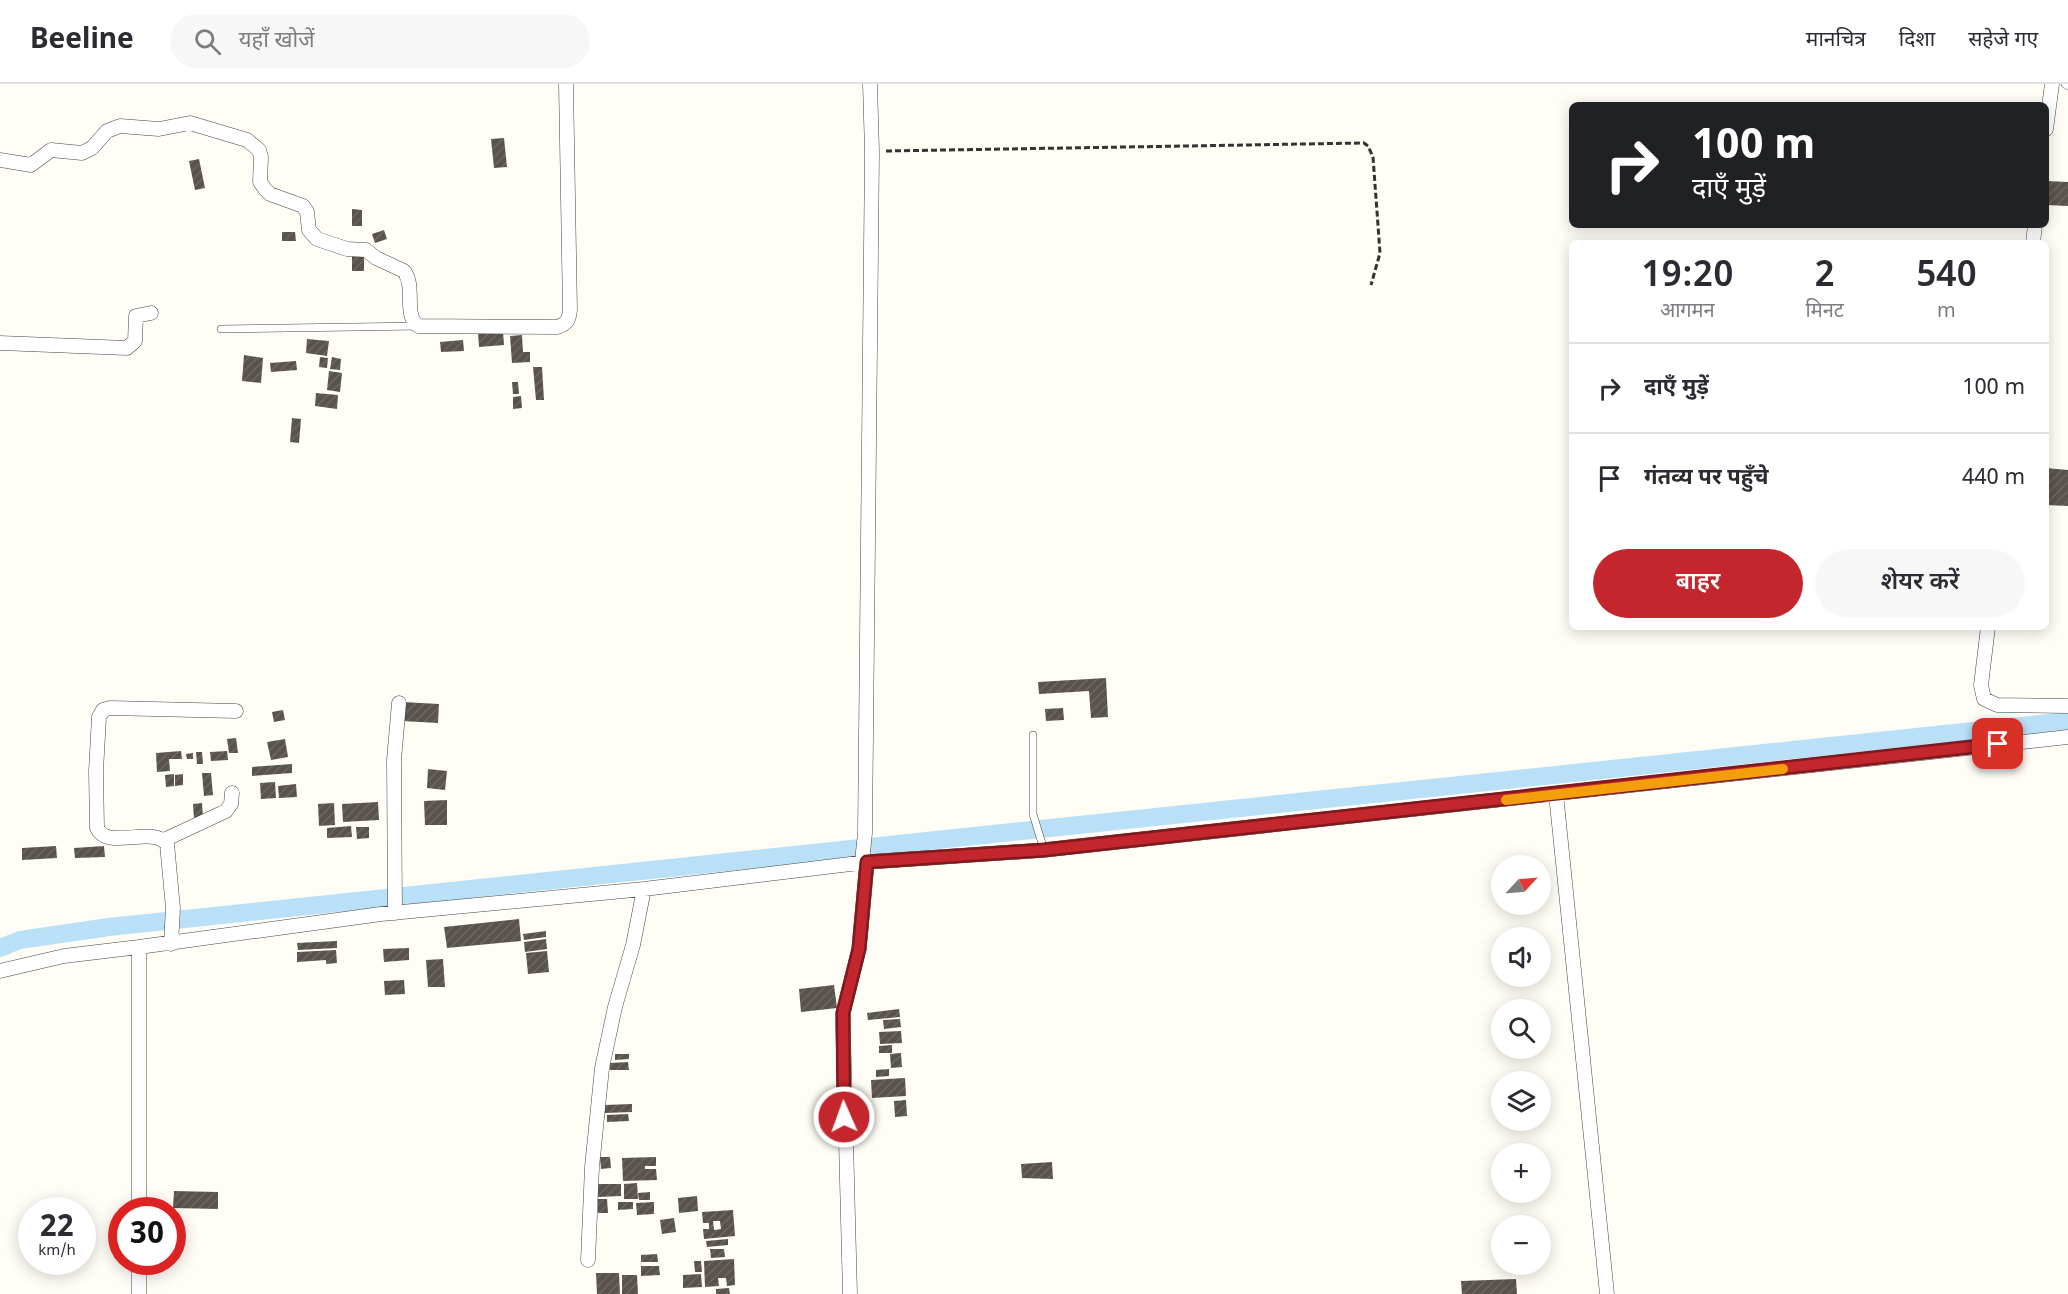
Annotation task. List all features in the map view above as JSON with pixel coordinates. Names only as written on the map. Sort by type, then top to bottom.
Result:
[{"type":"street","points":[[0,160],[32,165],[51,150],[82,153],[92,148],[107,131],[120,126],[159,129],[190,123],[247,140],[259,150],[260,182],[270,194],[303,206],[307,212],[309,230],[317,239],[347,249],[366,250],[376,258],[404,271],[410,286],[412,318],[418,326],[557,327],[565,325],[569,319],[566,84]]},
{"type":"street","points":[[850,1294],[843,1027],[859,949],[866,833],[872,151],[870,84]]},
{"type":"street","points":[[2049,106],[2052,84]]},
{"type":"street","points":[[0,343],[127,348],[135,342],[136,316],[151,313]]},
{"type":"street","points":[[1988,630],[1981,685],[1984,699],[1997,705],[2068,706]]},
{"type":"street","points":[[395,909],[394,760],[399,703]]},
{"type":"street","points":[[232,793],[231,804],[226,811],[164,840],[156,837],[108,837],[99,833],[96,814],[96,771],[101,714],[110,708],[236,711]]},
{"type":"street","points":[[0,971],[53,958],[395,909],[644,889],[865,862],[1556,794],[2068,737]]},
{"type":"street","points":[[1556,794],[1607,1294]]},
{"type":"street","points":[[164,840],[169,853],[173,908],[171,940]]},
{"type":"street","points":[[588,1260],[592,1167],[602,1068],[615,1007],[633,945],[644,889]]},
{"type":"street","points":[[139,947],[139,1197]]},
{"type":"street","points":[[139,1275],[139,1294]]},
{"type":"lane","points":[[220,328],[418,326]]},
{"type":"lane","points":[[1033,735],[1035,824],[1042,845]]},
{"type":"path","points":[[872,151],[1364,143],[1368,146],[1373,158],[1380,253],[1371,285]]},
{"type":"building","points":[[504,138],[507,167],[494,168],[491,139]]},
{"type":"building","points":[[199,159],[205,188],[195,190],[189,161]]},
{"type":"building","points":[[2049,181],[2068,182],[2068,206],[2049,205]]},
{"type":"building","points":[[352,209],[362,210],[362,226],[352,226]]},
{"type":"building","points":[[384,230],[387,239],[375,243],[372,234]]},
{"type":"building","points":[[282,232],[295,232],[296,241],[282,241]]},
{"type":"building","points":[[352,251],[364,251],[364,271],[352,271]]},
{"type":"building","points":[[503,331],[504,345],[479,347],[478,333]]},
{"type":"building","points":[[522,335],[523,352],[530,352],[530,362],[512,363],[510,336]]},
{"type":"building","points":[[307,339],[329,341],[327,356],[306,353]]},
{"type":"building","points":[[463,340],[464,351],[441,352],[440,342]]},
{"type":"building","points":[[244,355],[263,358],[261,383],[242,381]]},
{"type":"building","points":[[320,357],[328,358],[327,368],[319,367]]},
{"type":"building","points":[[332,357],[341,359],[340,370],[330,369]]},
{"type":"building","points":[[296,361],[297,370],[271,372],[270,363]]},
{"type":"building","points":[[533,367],[542,367],[544,400],[536,400]]},
{"type":"building","points":[[329,371],[342,373],[340,392],[327,390]]},
{"type":"building","points":[[512,382],[518,382],[519,394],[513,394]]},
{"type":"building","points":[[316,393],[338,395],[337,409],[315,406]]},
{"type":"building","points":[[521,396],[522,408],[513,409],[513,397]]},
{"type":"building","points":[[292,418],[301,419],[299,443],[290,442]]},
{"type":"building","points":[[2049,468],[2068,470],[2068,506],[2049,505]]},
{"type":"building","points":[[1106,678],[1108,717],[1091,718],[1089,691],[1039,694],[1038,682]]},
{"type":"building","points":[[403,702],[439,704],[438,723],[402,721]]},
{"type":"building","points":[[1063,708],[1064,720],[1046,721],[1045,709]]},
{"type":"building","points":[[283,710],[285,720],[274,722],[272,712]]},
{"type":"building","points":[[236,738],[238,753],[229,753],[227,739]]},
{"type":"building","points":[[285,739],[288,757],[271,760],[267,742]]},
{"type":"building","points":[[181,751],[182,759],[169,759],[170,771],[157,772],[156,753]]},
{"type":"building","points":[[227,751],[228,760],[211,761],[210,752]]},
{"type":"building","points":[[196,752],[202,752],[203,764],[197,764]]},
{"type":"building","points":[[193,753],[193,759],[187,759],[186,754]]},
{"type":"building","points":[[292,764],[292,773],[252,776],[252,767]]},
{"type":"building","points":[[428,769],[447,771],[445,790],[427,788]]},
{"type":"building","points":[[202,773],[211,773],[213,795],[204,796]]},
{"type":"building","points":[[174,774],[174,786],[166,787],[165,775]]},
{"type":"building","points":[[183,774],[183,785],[175,786],[175,775]]},
{"type":"building","points":[[275,782],[276,798],[261,799],[260,783]]},
{"type":"building","points":[[296,784],[297,797],[279,798],[278,786]]},
{"type":"building","points":[[447,800],[447,825],[425,825],[424,801]]},
{"type":"building","points":[[378,802],[379,820],[343,822],[342,804]]},
{"type":"building","points":[[202,803],[203,818],[194,819],[193,804]]},
{"type":"building","points":[[334,803],[335,825],[319,826],[318,804]]},
{"type":"building","points":[[351,826],[352,837],[327,838],[327,828]]},
{"type":"building","points":[[356,827],[369,827],[369,838],[357,839]]},
{"type":"building","points":[[56,846],[57,858],[22,860],[22,848]]},
{"type":"building","points":[[104,846],[105,857],[75,858],[74,848]]},
{"type":"building","points":[[519,919],[521,941],[447,948],[444,927]]},
{"type":"building","points":[[546,931],[546,937],[524,940],[523,934]]},
{"type":"building","points":[[546,939],[547,949],[525,952],[524,942]]},
{"type":"building","points":[[337,941],[337,948],[298,950],[297,943]]},
{"type":"building","points":[[409,948],[409,960],[384,962],[383,949]]},
{"type":"building","points":[[336,950],[337,963],[326,964],[326,960],[297,962],[297,952]]},
{"type":"building","points":[[547,951],[549,972],[528,974],[526,953]]},
{"type":"building","points":[[443,959],[445,987],[428,987],[426,960]]},
{"type":"building","points":[[404,980],[405,994],[385,995],[384,981]]},
{"type":"building","points":[[834,985],[837,1008],[801,1012],[799,989]]},
{"type":"building","points":[[899,1009],[900,1017],[868,1020],[867,1013]]},
{"type":"building","points":[[900,1019],[901,1027],[884,1029],[883,1020]]},
{"type":"building","points":[[901,1031],[902,1043],[880,1044],[879,1032]]},
{"type":"building","points":[[892,1045],[892,1053],[879,1053],[879,1046]]},
{"type":"building","points":[[901,1053],[902,1067],[891,1068],[890,1054]]},
{"type":"building","points":[[615,1054],[629,1054],[629,1059],[615,1060]]},
{"type":"building","points":[[628,1062],[629,1070],[610,1070],[610,1063]]},
{"type":"building","points":[[889,1069],[889,1076],[876,1077],[876,1070]]},
{"type":"building","points":[[905,1078],[906,1096],[872,1098],[871,1080]]},
{"type":"building","points":[[906,1100],[907,1116],[895,1117],[894,1101]]},
{"type":"building","points":[[632,1104],[632,1112],[605,1113],[605,1105]]},
{"type":"building","points":[[628,1114],[629,1121],[607,1122],[607,1115]]},
{"type":"building","points":[[600,1157],[610,1157],[611,1168],[601,1169]]},
{"type":"building","points":[[656,1157],[656,1166],[645,1166],[645,1169],[656,1169],[657,1180],[623,1181],[622,1158]]},
{"type":"building","points":[[1052,1162],[1053,1179],[1022,1178],[1021,1164]]},
{"type":"building","points":[[637,1183],[638,1199],[624,1199],[624,1184]]},
{"type":"building","points":[[598,1184],[621,1184],[621,1196],[598,1197]]},
{"type":"building","points":[[174,1191],[218,1192],[218,1209],[186,1208],[186,1197],[174,1197]]},
{"type":"building","points":[[650,1192],[650,1200],[639,1200],[638,1193]]},
{"type":"building","points":[[697,1196],[698,1211],[679,1213],[678,1198]]},
{"type":"building","points":[[598,1199],[607,1199],[608,1213],[598,1213]]},
{"type":"building","points":[[618,1202],[633,1202],[633,1209],[618,1210]]},
{"type":"building","points":[[654,1202],[654,1214],[637,1215],[636,1203]]},
{"type":"building","points":[[733,1210],[735,1236],[704,1239],[703,1229],[709,1229],[709,1223],[703,1223],[702,1212]],"holes":[[[713,1221],[720,1221],[721,1229],[714,1230]]]},
{"type":"building","points":[[674,1218],[676,1232],[662,1234],[660,1220]]},
{"type":"building","points":[[728,1239],[728,1245],[707,1247],[706,1241]]},
{"type":"building","points":[[710,1249],[724,1249],[725,1257],[711,1258]]},
{"type":"building","points":[[657,1254],[658,1262],[641,1262],[641,1255]]},
{"type":"building","points":[[734,1259],[735,1285],[727,1286],[726,1278],[718,1278],[719,1286],[705,1287],[704,1261]]},
{"type":"building","points":[[694,1261],[701,1261],[702,1272],[695,1272]]},
{"type":"building","points":[[641,1266],[659,1266],[660,1275],[641,1276]]},
{"type":"building","points":[[596,1273],[619,1273],[620,1294],[597,1294]]},
{"type":"building","points":[[701,1274],[702,1287],[683,1288],[683,1275]]},
{"type":"building","points":[[622,1275],[637,1275],[638,1294],[622,1294]]},
{"type":"building","points":[[1516,1279],[1517,1294],[1462,1294],[1461,1281]]},
{"type":"building","points":[[729,1288],[730,1294],[716,1294],[716,1289]]},
{"type":"waterway","points":[[0,948],[20,940],[109,927],[2068,721]]},
{"type":"slow traffic","points":[[1506,800],[1783,769]]},
{"type":"route","points":[[844,1117],[843,1013],[859,949],[867,862],[1044,850],[1998,744]]}]
